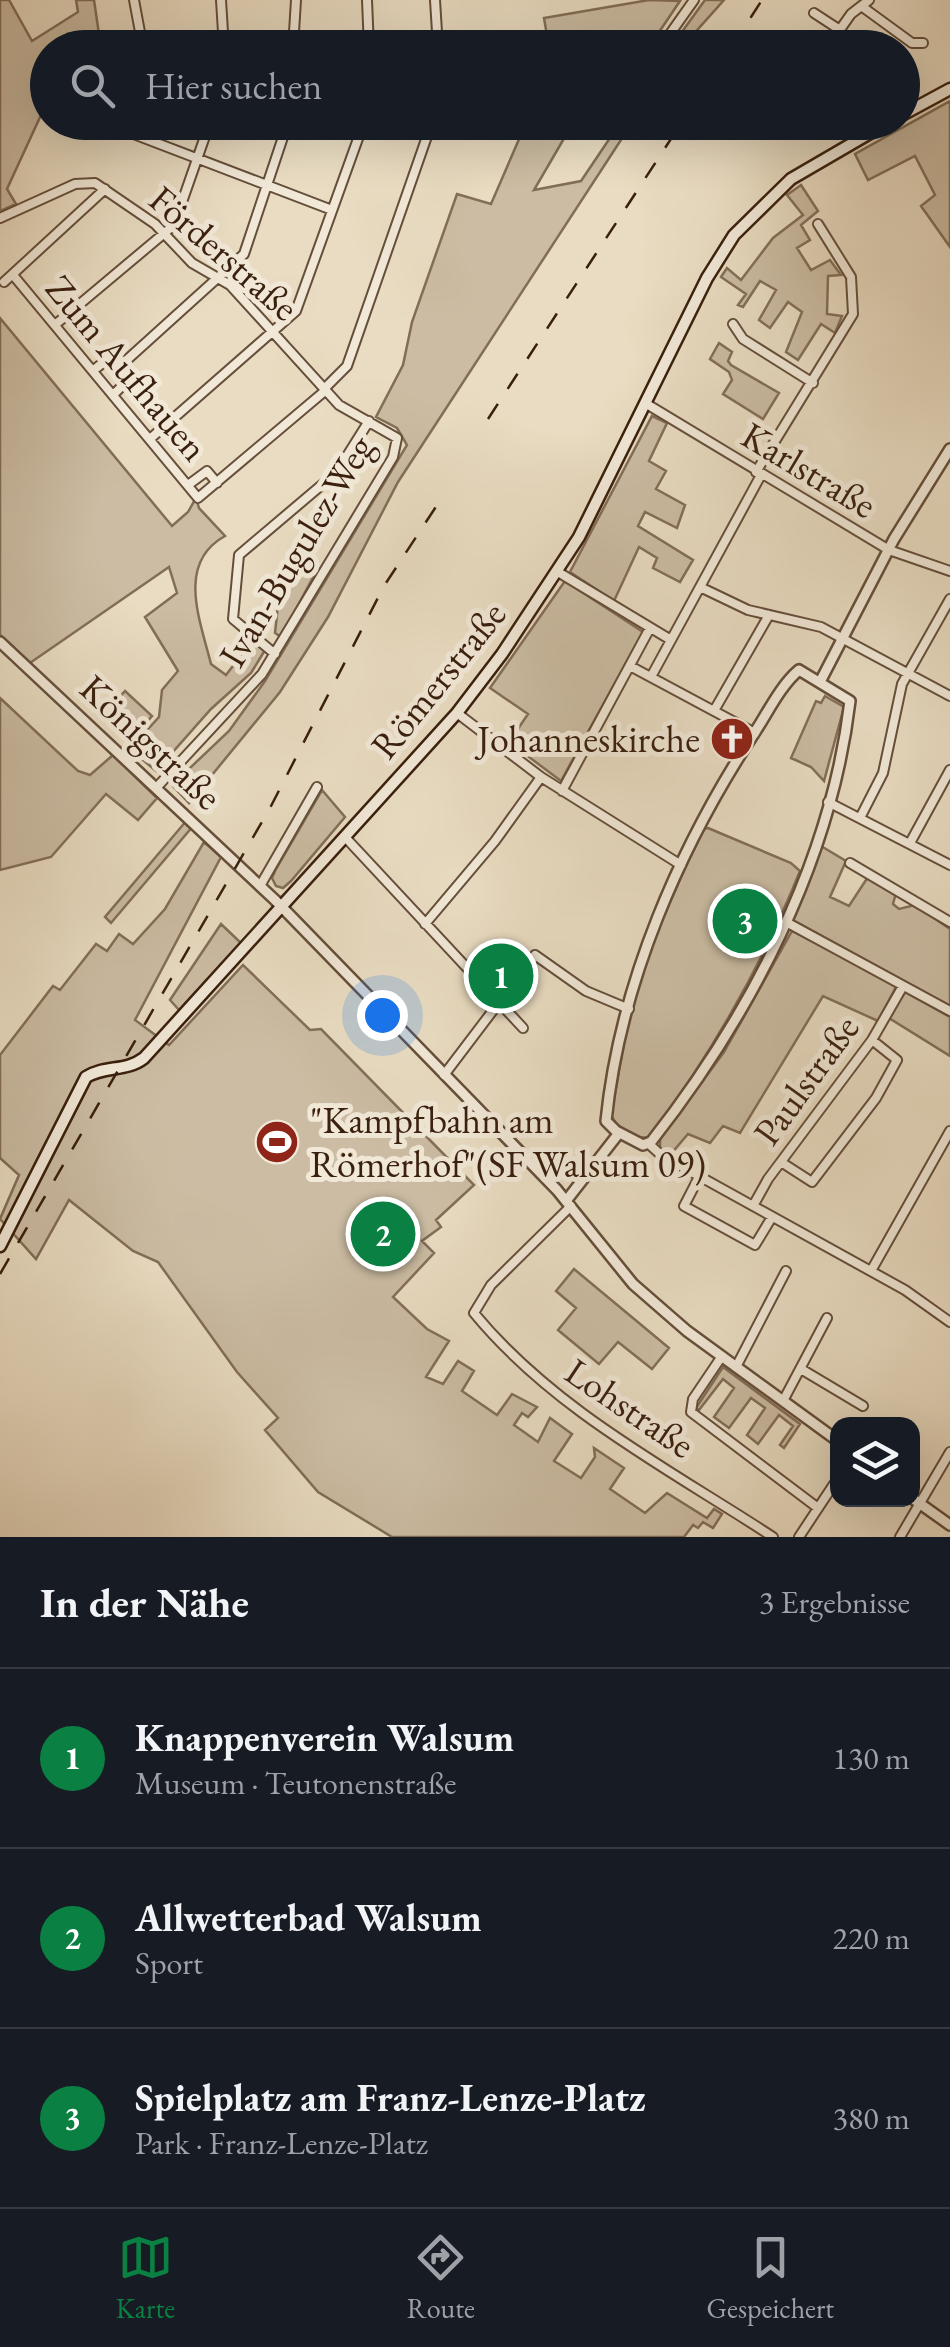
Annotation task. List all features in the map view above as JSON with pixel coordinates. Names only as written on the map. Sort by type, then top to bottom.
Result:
[{"type":"main road","points":[[920,105],[950,89]]},
{"type":"main road","name":"Römerstraße","points":[[0,1246],[86,1077],[102,1068],[138,1063],[457,713],[558,572],[707,278],[748,218],[791,179],[858,140]]},
{"type":"street","points":[[134,0],[140,30]]},
{"type":"street","points":[[222,0],[223,30]]},
{"type":"street","points":[[295,30],[296,0]]},
{"type":"street","points":[[367,0],[368,30]]},
{"type":"street","points":[[436,0],[437,30]]},
{"type":"street","points":[[673,30],[694,0]]},
{"type":"street","points":[[814,12],[840,30],[851,14],[867,4],[897,30]]},
{"type":"street","points":[[145,140],[332,210]]},
{"type":"street","points":[[56,324],[176,221],[203,140]]},
{"type":"street","points":[[119,367],[222,279],[244,254],[283,140]]},
{"type":"street","points":[[151,438],[276,332],[301,301],[357,140]]},
{"type":"street","points":[[188,485],[207,471],[217,482],[347,366],[426,140]]},
{"type":"street","name":"Förderstraße","points":[[0,218],[75,184],[95,183],[165,233],[192,263],[222,279],[276,332],[339,405],[392,432]]},
{"type":"street","name":"Zum Aufhauen","points":[[4,282],[105,189]]},
{"type":"street","points":[[652,675],[759,474],[848,327],[854,300],[851,277],[818,224]]},
{"type":"street","name":"Zum Aufhauen","points":[[13,274],[198,498],[217,482]]},
{"type":"street","points":[[733,324],[744,339],[813,383]]},
{"type":"street","points":[[95,369],[109,358],[119,367],[128,380],[115,393]]},
{"type":"street","name":"Karlstraße","points":[[646,402],[889,550],[950,571]]},
{"type":"street","points":[[275,654],[233,618],[237,558],[337,472],[369,421]]},
{"type":"street","name":"Ivan-Bugulez-Weg","points":[[157,787],[262,674],[392,457],[396,438],[392,432]]},
{"type":"street","points":[[822,680],[889,550],[950,449]]},
{"type":"street","points":[[558,572],[671,640]]},
{"type":"street","points":[[700,587],[735,605],[821,627],[950,696]]},
{"type":"street","points":[[861,816],[877,791],[908,674],[950,599]]},
{"type":"street","points":[[715,708],[770,615]]},
{"type":"street","points":[[562,791],[650,628]]},
{"type":"street","name":"Königstraße","points":[[0,642],[260,886],[569,1203],[633,1284],[830,1436]]},
{"type":"street","points":[[630,666],[754,732]]},
{"type":"street","points":[[650,1144],[733,1026],[786,922],[828,802],[850,701],[822,680],[797,670],[754,732],[681,864],[628,1009],[606,1121],[619,1134],[650,1144],[699,1177],[871,1271],[950,1322]]},
{"type":"street","points":[[457,713],[540,777],[681,864]]},
{"type":"street","points":[[910,842],[950,770]]},
{"type":"street","points":[[424,924],[495,841],[540,777]]},
{"type":"street","points":[[260,886],[317,788]]},
{"type":"street","points":[[828,802],[950,865]]},
{"type":"street","points":[[345,837],[523,1028]]},
{"type":"street","points":[[850,862],[950,922]]},
{"type":"street","points":[[786,922],[950,1011]]},
{"type":"street","points":[[444,1075],[536,955],[586,992],[628,1009]]},
{"type":"street","name":"Paulstraße","points":[[753,1206],[872,1040],[904,986]]},
{"type":"street","points":[[781,1162],[812,1182],[876,1098],[898,1060],[872,1040]]},
{"type":"street","points":[[871,1271],[950,1130]]},
{"type":"street","points":[[569,1203],[619,1134]]},
{"type":"street","points":[[699,1177],[684,1206],[756,1246],[772,1217]]},
{"type":"street","name":"Lohstraße","points":[[569,1203],[474,1306],[474,1313],[558,1396],[773,1537]]},
{"type":"street","points":[[736,1366],[786,1271]]},
{"type":"street","points":[[784,1401],[826,1318]]},
{"type":"street","points":[[722,1356],[693,1399],[691,1412],[818,1508]]},
{"type":"street","points":[[801,1369],[863,1406]]},
{"type":"street","points":[[920,1497],[950,1452]]},
{"type":"street","points":[[799,1537],[830,1490]]},
{"type":"street","points":[[920,1503],[950,1525]]},
{"type":"street","points":[[900,1537],[914,1507]]},
{"type":"shaded area","points":[[0,0],[9,0],[30,37],[30,139],[7,189],[16,204],[0,211]]},
{"type":"shaded area","points":[[76,0],[94,0],[98,30],[49,30],[78,12]]},
{"type":"shaded area","points":[[649,0],[680,1],[660,30],[546,30],[544,18]]},
{"type":"shaded area","points":[[705,0],[724,0],[697,30],[683,30]]},
{"type":"shaded area","points":[[950,101],[950,247],[921,206],[935,195],[915,156],[868,180],[855,154],[880,140],[920,140],[920,118]]},
{"type":"shaded area","points":[[519,140],[563,140],[534,190],[581,181],[609,140],[621,140],[398,482],[328,617],[280,692],[189,803],[172,785],[229,731],[265,681],[407,445],[397,428],[376,417],[403,365],[412,322],[457,194],[491,204]]},
{"type":"shaded area","points":[[801,185],[818,211],[801,225],[810,240],[797,248],[811,270],[830,260],[841,275],[828,276],[827,314],[842,316],[835,333],[821,324],[798,360],[786,352],[802,312],[788,302],[770,328],[759,320],[776,290],[760,281],[743,307],[738,305],[746,294],[721,277],[727,268],[741,280],[773,238],[803,215],[787,195]]},
{"type":"shaded area","points":[[0,318],[172,526],[188,512],[196,498],[199,508],[225,536],[210,547],[196,577],[198,611],[211,664],[226,675],[252,641],[265,650],[251,673],[211,709],[156,771],[130,749],[159,717],[162,690],[178,671],[145,617],[177,593],[169,567],[30,663],[0,635]]},
{"type":"shaded area","points":[[719,343],[732,352],[728,361],[731,365],[779,393],[763,419],[723,394],[732,380],[729,372],[710,359]]},
{"type":"shaded area","points":[[652,416],[667,423],[649,461],[666,471],[656,489],[685,505],[677,528],[645,512],[638,526],[693,560],[680,582],[653,568],[657,558],[639,547],[614,601],[570,572]]},
{"type":"shaded area","points":[[296,546],[318,568],[281,637],[275,633],[279,596],[267,585]]},
{"type":"shaded area","points":[[565,581],[643,632],[561,781],[509,742],[528,714],[490,688]]},
{"type":"shaded area","points":[[125,691],[152,716],[132,738],[105,713]]},
{"type":"shaded area","points":[[825,696],[844,707],[824,781],[811,767],[791,758],[816,701],[821,703]]},
{"type":"shaded area","points":[[0,698],[78,771],[90,775],[113,755],[157,798],[138,820],[106,794],[51,857],[0,870]]},
{"type":"shaded area","points":[[322,790],[345,817],[291,881],[283,888],[276,886],[272,878],[276,869]]},
{"type":"shaded area","points":[[187,820],[193,826],[111,923],[105,917]]},
{"type":"shaded area","points":[[708,828],[791,863],[800,871],[752,976],[694,1074],[650,1137],[638,1137],[622,1129],[611,1115],[630,1009],[649,950],[702,829]]},
{"type":"shaded area","points":[[204,842],[221,857],[135,1020],[169,1045],[243,965],[310,1030],[321,1029],[474,1185],[436,1220],[441,1227],[422,1241],[434,1253],[393,1297],[427,1329],[449,1341],[426,1377],[443,1384],[458,1361],[474,1371],[462,1391],[497,1415],[512,1394],[537,1407],[528,1417],[522,1413],[514,1425],[538,1442],[550,1418],[572,1434],[554,1461],[581,1478],[595,1457],[594,1448],[624,1468],[610,1489],[645,1513],[667,1493],[707,1518],[714,1509],[722,1514],[713,1528],[703,1522],[698,1528],[693,1525],[684,1537],[392,1537],[318,1492],[265,1430],[278,1418],[237,1372],[158,1262],[133,1251],[69,1200],[36,1259],[0,1219],[19,1175],[0,1158],[0,1055],[53,986],[60,990],[96,944],[107,951],[119,934],[133,944],[165,909]]},
{"type":"shaded area","points":[[821,846],[846,861],[830,897],[849,906],[868,877],[896,893],[893,904],[899,909],[915,905],[950,929],[950,1006],[793,920]]},
{"type":"shaded area","points":[[221,924],[241,943],[179,1010],[170,1000]]},
{"type":"shaded area","points":[[792,931],[897,985],[878,1021],[823,996],[740,1133],[723,1126],[710,1143],[688,1134],[670,1155],[660,1148],[660,1139],[724,1052]]},
{"type":"shaded area","points":[[905,992],[950,1017],[950,1056],[889,1018]]},
{"type":"shaded area","points":[[574,1269],[669,1348],[652,1369],[618,1342],[599,1364],[558,1330],[576,1308],[556,1291]]},
{"type":"shaded area","points":[[723,1367],[800,1424],[784,1448],[780,1445],[793,1426],[779,1415],[758,1444],[747,1435],[765,1408],[751,1398],[729,1428],[714,1417],[734,1388],[723,1379],[699,1410],[696,1408]]},
{"type":"railway","points":[[743,30],[762,0]]},
{"type":"railway","points":[[488,419],[670,140]]},
{"type":"railway","points":[[0,1274],[270,808],[384,586],[443,496]]},
{"type":"place","name":"Johanneskirche","points":[[732,739]]},
{"type":"place","name":"Spielplatz am Franz-Lenze-Platz","points":[[745,921]]},
{"type":"place","name":"Knappenverein Walsum","points":[[501,976]]},
{"type":"place","name":"\"Kampfbahn am Römerhof\"(SF Walsum 09)","points":[[277,1142]]},
{"type":"place","name":"Allwetterbad Walsum","points":[[383,1234]]}]
